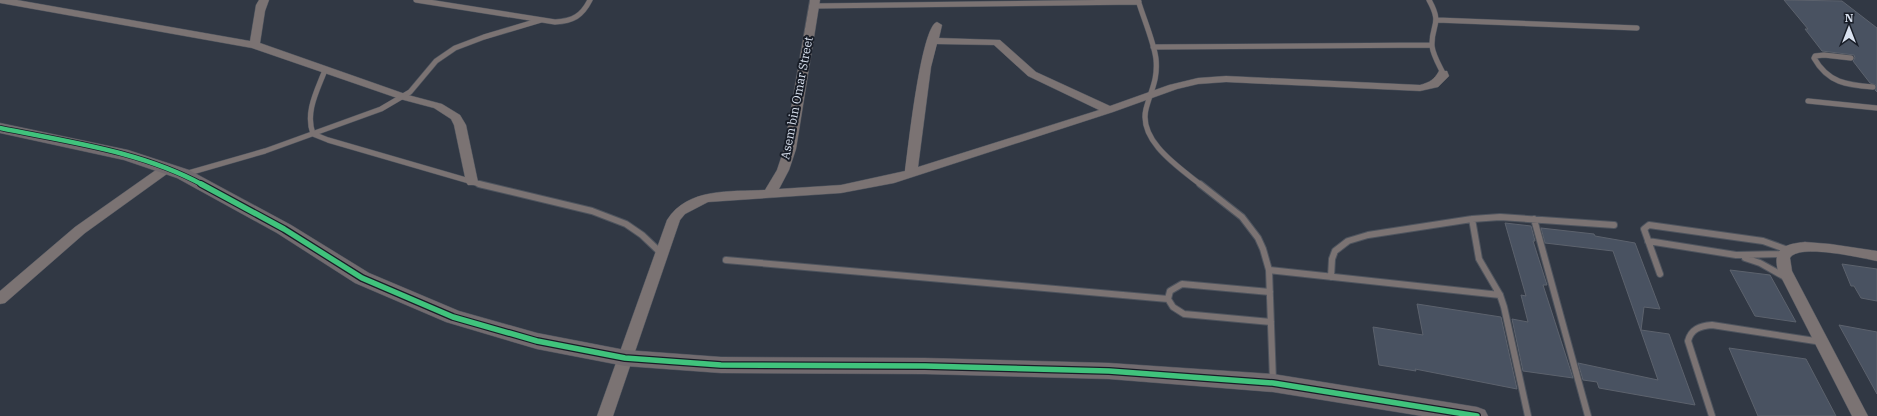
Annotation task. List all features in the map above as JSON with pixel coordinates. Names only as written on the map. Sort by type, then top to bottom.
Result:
[{"type":"street","points":[[0,0],[254,44],[404,97],[438,106],[456,117],[463,133],[472,182]]},
{"type":"street","points":[[254,44],[258,32],[259,10],[264,0]]},
{"type":"street","name":"Asem bin Omar Street","points":[[770,193],[783,170],[790,149],[815,3]]},
{"type":"street","points":[[911,173],[925,67],[931,41],[937,24]]},
{"type":"street","points":[[931,41],[996,42],[1004,47],[1032,74],[1109,110]]},
{"type":"street","points":[[605,416],[674,220],[680,211],[691,204],[706,198],[847,188],[877,183],[1109,110],[1151,94],[1185,84],[1226,79],[1420,88],[1438,83],[1444,76],[1443,73]]},
{"type":"street","points":[[0,128],[128,154],[175,171],[284,229],[362,278],[453,316],[537,342],[625,358],[721,365],[925,366],[1109,370],[1273,383],[1477,416]]},
{"type":"street","points":[[0,299],[80,230],[175,171]]},
{"type":"street","points":[[1860,416],[1782,262],[1786,252],[1800,247],[1814,247],[1877,256]]},
{"type":"lane","points":[[416,0],[555,22],[574,19],[582,15],[590,0]]},
{"type":"lane","points":[[1429,0],[1434,8],[1436,20],[1432,45],[1443,73]]},
{"type":"lane","points":[[815,3],[1138,1],[1153,47],[1157,70],[1156,82],[1146,110],[1146,119],[1151,138],[1157,148],[1166,157],[1242,217],[1258,238],[1263,249],[1269,270],[1273,383]]},
{"type":"lane","points":[[175,171],[265,151],[367,114],[404,97],[414,88],[436,61],[455,48],[484,37],[541,20]]},
{"type":"lane","points":[[1436,20],[1637,28]]},
{"type":"lane","points":[[1153,47],[1432,45]]},
{"type":"lane","points":[[1851,58],[1824,55],[1816,56],[1814,58],[1826,75],[1834,81],[1845,84],[1873,87]]},
{"type":"lane","points":[[325,70],[310,114],[309,123],[313,134],[328,140],[472,182],[577,207],[610,217],[626,224],[642,235],[662,254]]},
{"type":"lane","points":[[1808,101],[1877,108]]},
{"type":"lane","points":[[1331,277],[1332,258],[1334,252],[1348,241],[1368,234],[1472,219],[1500,217],[1534,218],[1614,225]]},
{"type":"lane","points":[[1534,218],[1588,416]]},
{"type":"lane","points":[[1472,219],[1479,259],[1500,295],[1528,416]]},
{"type":"lane","points":[[1660,274],[1644,229],[1653,225],[1763,241],[1786,252]]},
{"type":"lane","points":[[1648,241],[1736,255],[1760,263],[1790,280]]},
{"type":"lane","points":[[1736,255],[1786,252]]},
{"type":"lane","points":[[726,260],[1168,299]]},
{"type":"lane","points":[[1269,270],[1500,295]]},
{"type":"lane","points":[[1270,292],[1182,284],[1173,287],[1168,292],[1170,305],[1184,314],[1270,322]]},
{"type":"lane","points":[[1712,416],[1688,341],[1692,330],[1704,325],[1712,324],[1823,343]]},
{"type":"building","points":[[1784,0],[1842,1],[1877,28],[1877,92],[1875,90],[1876,85],[1870,83],[1853,61],[1855,58],[1854,55],[1822,51],[1805,29],[1808,29]]},
{"type":"building","points":[[1505,223],[1531,226],[1535,241],[1533,241],[1547,285],[1543,285],[1573,378],[1523,371],[1512,319],[1528,322],[1521,295],[1526,296]]},
{"type":"building","points":[[1541,228],[1594,234],[1595,236],[1635,243],[1660,309],[1644,307],[1641,330],[1669,334],[1695,405],[1599,388],[1597,382],[1583,380],[1578,363],[1658,380],[1613,251],[1545,243]]},
{"type":"building","points":[[1842,264],[1877,269],[1877,301],[1861,298],[1854,286],[1851,286]]},
{"type":"building","points":[[1730,270],[1770,275],[1796,322],[1755,316]]},
{"type":"building","points":[[1417,304],[1501,317],[1517,389],[1415,369],[1416,371],[1379,365],[1373,327],[1423,335]]},
{"type":"building","points":[[1839,325],[1877,332],[1877,394]]},
{"type":"building","points":[[1729,348],[1806,359],[1836,416],[1758,416]]},
{"type":"cycle path","points":[[0,128],[128,155],[183,174],[284,229],[362,278],[453,317],[537,341],[625,358],[721,365],[925,366],[1109,371],[1273,383],[1477,416]]}]
